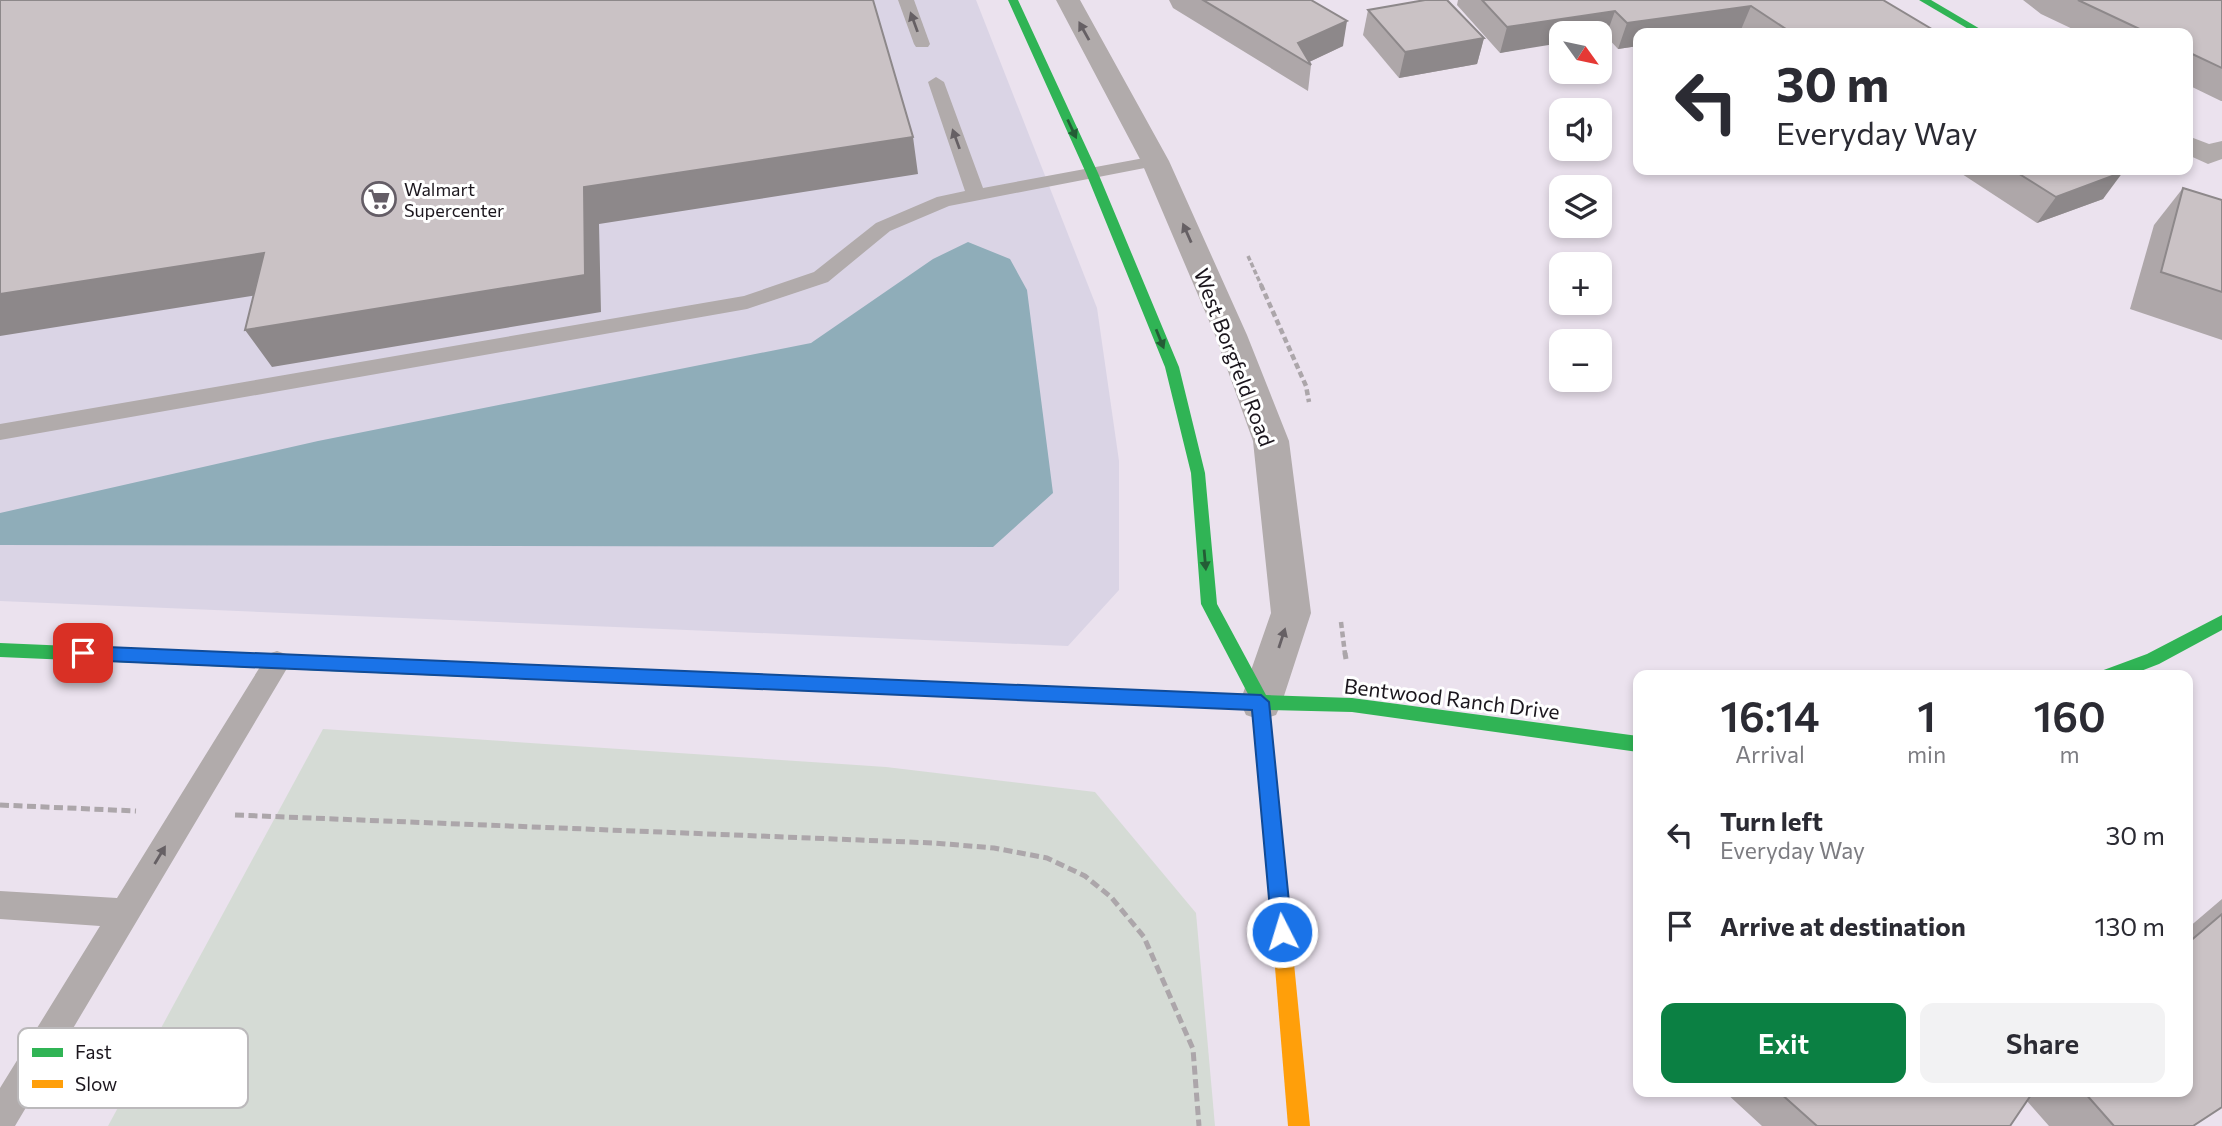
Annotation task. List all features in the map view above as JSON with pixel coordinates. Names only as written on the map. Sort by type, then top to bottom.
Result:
[{"type":"street","points":[[1013,0],[1092,173],[1172,367],[1198,473],[1209,604],[1261,702],[1299,1126]]},
{"type":"street","name":"West Borgfeld Road","points":[[1068,0],[1155,161],[1231,335],[1271,442],[1291,613],[1261,702]]},
{"type":"street","points":[[1924,0],[1973,28]]},
{"type":"street","points":[[2123,670],[2153,659],[2222,622]]},
{"type":"street","name":"Bentwood Ranch Drive","points":[[0,650],[1352,705],[1633,743]]},
{"type":"lane","points":[[906,0],[922,44]]},
{"type":"lane","points":[[936,82],[976,195]]},
{"type":"lane","points":[[0,432],[747,302],[821,277],[883,227],[943,201],[1155,161]]},
{"type":"lane","points":[[55,1028],[277,662]]},
{"type":"lane","points":[[0,905],[125,913]]},
{"type":"lane","points":[[0,1119],[18,1089]]},
{"type":"path","points":[[0,805],[934,843],[994,848],[1047,859],[1085,876],[1111,897],[1144,937],[1193,1049],[1199,1126]]},
{"type":"shaded area","points":[[0,0],[976,0],[1097,308],[1119,461],[1119,590],[1068,646],[0,601]]},
{"type":"shaded area","points":[[323,729],[886,767],[1095,792],[1196,913],[1215,1126],[108,1126],[118,1108],[248,1108],[248,1028],[161,1028]]},
{"type":"water","points":[[968,242],[1010,259],[1027,290],[1053,493],[993,547],[0,545],[0,513],[318,441],[811,343],[933,259]]},
{"type":"building","name":"Walmart Supercenter","points":[[0,0],[873,0],[913,137],[584,187],[585,275],[245,330],[264,253],[0,294]]},
{"type":"building","points":[[1203,0],[1311,0],[1347,21],[1298,43],[1311,65]]},
{"type":"building","points":[[1425,0],[1447,0],[1484,38],[1405,52],[1368,10]]},
{"type":"building","points":[[1482,0],[1883,0],[1930,28],[1784,28],[1751,6],[1627,23],[1615,11],[1507,27]]},
{"type":"building","points":[[2078,0],[2222,0],[2222,68],[2193,54],[2193,28],[2137,28]]},
{"type":"building","points":[[2021,175],[2115,175],[2056,197]]},
{"type":"building","points":[[2183,188],[2222,200],[2222,292],[2161,272]]},
{"type":"building","points":[[2222,914],[2222,1107],[2193,1126],[2114,1126],[2088,1097],[2193,1097],[2193,939]]},
{"type":"building","points":[[1785,1097],[2030,1097],[2010,1126],[1817,1126]]},
{"type":"traffic: fast","points":[[1013,0],[1092,173],[1172,367],[1198,473],[1209,604],[1261,702],[1277,882]]},
{"type":"traffic: fast","points":[[1924,0],[1973,28]]},
{"type":"traffic: fast","points":[[2123,670],[2153,659],[2222,622]]},
{"type":"traffic: fast","points":[[0,650],[799,684]]},
{"type":"traffic: fast","points":[[1178,699],[1352,705],[1633,743]]},
{"type":"traffic: slow","points":[[799,684],[1178,699]]},
{"type":"traffic: slow","points":[[1277,882],[1299,1126]]},
{"type":"place","name":"Walmart Supercenter","points":[[379,199]]},
{"type":"route","points":[[83,653],[1261,702],[1282,932]]}]
